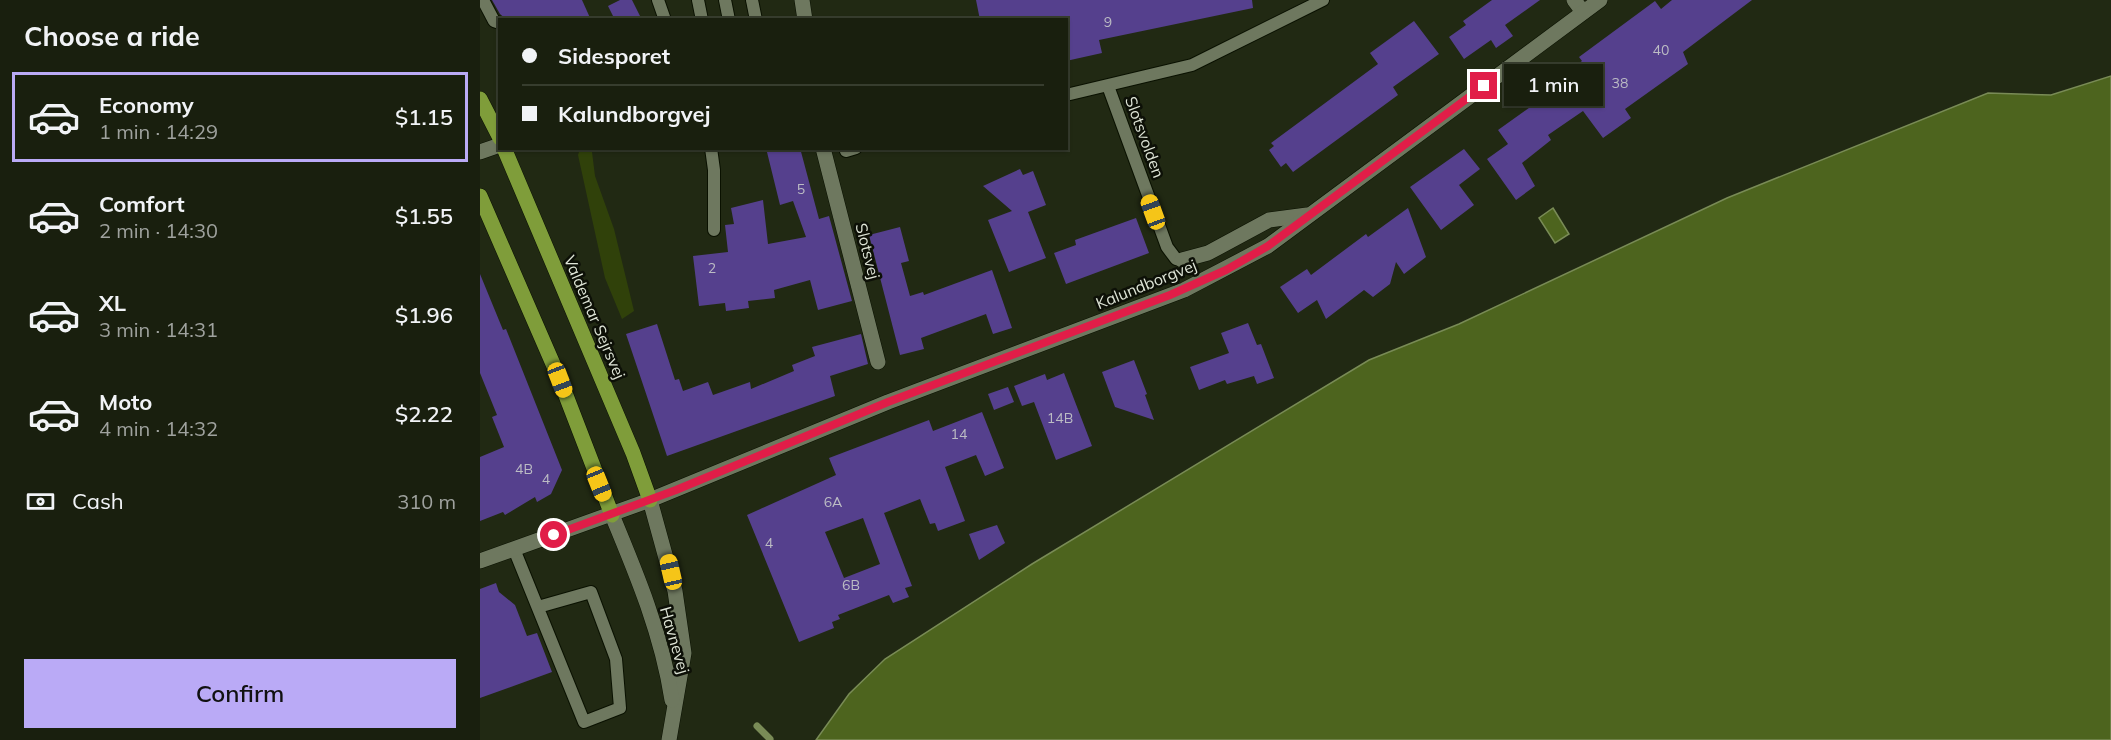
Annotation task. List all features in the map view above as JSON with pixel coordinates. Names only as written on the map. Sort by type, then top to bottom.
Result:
[{"type":"main road","points":[[480,99],[498,134]]},
{"type":"main road","name":"Valdemar Sejrsvej","points":[[505,150],[633,453],[650,500]]},
{"type":"main road","points":[[480,196],[560,380],[612,515]]},
{"type":"street","points":[[802,0],[805,18]]},
{"type":"street","name":"Kalundborgvej","points":[[480,561],[612,515],[888,402],[1184,290],[1258,252],[1310,215],[1579,6],[1600,0]]},
{"type":"street","points":[[480,152],[498,146]]},
{"type":"street","name":"Slotsvej","points":[[824,150],[878,362]]},
{"type":"street","points":[[1182,260],[1208,253],[1269,220],[1310,215]]},
{"type":"street","name":"Havnevej","points":[[650,500],[667,554],[682,629],[683,669],[673,709],[669,740]]},
{"type":"street","name":"Havnevej","points":[[612,515],[658,635],[667,666],[673,709]]},
{"type":"lane","points":[[658,0],[664,18]]},
{"type":"lane","points":[[698,0],[702,18]]},
{"type":"lane","points":[[725,0],[729,18]]},
{"type":"lane","points":[[753,0],[756,18]]},
{"type":"lane","name":"Slotsvolden","points":[[1068,95],[1192,65],[1323,0]]},
{"type":"lane","points":[[488,4],[494,21],[498,22]]},
{"type":"lane","name":"Slotsvolden","points":[[1108,86],[1167,247],[1176,259],[1182,260]]},
{"type":"lane","points":[[711,150],[714,170],[714,230]]},
{"type":"lane","points":[[514,549],[584,722],[620,708],[616,659],[591,592],[538,607]]},
{"type":"shaded area","points":[[2111,76],[2111,740],[816,740],[849,694],[885,659],[1032,564],[1369,360],[1459,324],[1727,198],[1988,93],[2051,95]]},
{"type":"shaded area","points":[[580,150],[596,150],[592,152],[595,176],[614,229],[634,311],[622,319],[605,278],[578,155]]},
{"type":"shaded area","points":[[1553,208],[1569,234],[1555,243],[1539,218]]},
{"type":"building","points":[[492,0],[582,0],[590,18],[505,18]]},
{"type":"building","points":[[620,0],[632,0],[641,18],[614,18],[608,6]]},
{"type":"building","points":[[976,0],[1252,0],[1253,8],[1099,40],[1102,53],[1068,61],[1068,18],[980,18]]},
{"type":"building","points":[[1492,0],[1540,0],[1505,25],[1513,36],[1496,48],[1491,40],[1464,59],[1449,37],[1466,25],[1463,21]]},
{"type":"building","points":[[1672,0],[1752,0],[1683,52],[1688,64],[1625,109],[1631,118],[1603,138],[1583,111],[1548,135],[1551,140],[1522,163],[1535,186],[1516,200],[1487,159],[1508,144],[1498,130],[1540,100],[1536,94],[1582,61],[1579,57],[1655,1],[1661,9]]},
{"type":"building","points":[[1414,21],[1439,54],[1393,87],[1398,95],[1293,172],[1286,163],[1281,167],[1269,150],[1274,146],[1271,143],[1378,64],[1370,53]]},
{"type":"building","points":[[1464,149],[1480,169],[1459,185],[1474,205],[1441,230],[1410,187]]},
{"type":"building","points":[[766,150],[801,150],[819,219],[829,216],[852,301],[818,310],[810,280],[774,290],[775,298],[748,301],[749,308],[726,311],[725,303],[699,306],[693,256],[728,252],[725,225],[734,224],[731,208],[763,200],[768,244],[806,237],[793,201],[780,205]]},
{"type":"building","points":[[1020,169],[1023,175],[1033,171],[1046,205],[1028,212],[1046,258],[1009,272],[988,220],[1012,211],[983,186]]},
{"type":"building","points":[[1408,208],[1426,257],[1404,274],[1396,262],[1390,284],[1373,297],[1364,290],[1326,319],[1317,300],[1298,313],[1280,287],[1307,269],[1311,275],[1366,234],[1368,237]]},
{"type":"building","points":[[1136,218],[1149,253],[1066,284],[1054,253],[1076,245],[1075,240]]},
{"type":"building","points":[[900,227],[909,261],[901,263],[910,296],[923,292],[924,295],[992,270],[1012,328],[993,334],[986,314],[921,338],[924,349],[900,355],[869,235]]},
{"type":"building","points":[[480,274],[503,330],[506,329],[562,470],[551,494],[537,502],[535,497],[505,515],[503,512],[480,521],[480,457],[504,447],[492,417],[497,415],[480,373]]},
{"type":"building","points":[[1248,323],[1257,345],[1261,344],[1274,378],[1257,384],[1254,376],[1227,384],[1225,380],[1199,390],[1190,367],[1229,353],[1221,333]]},
{"type":"building","points":[[657,324],[675,380],[679,379],[683,391],[708,382],[713,395],[750,382],[751,389],[794,371],[792,365],[815,356],[812,347],[861,334],[868,364],[830,376],[835,396],[667,456],[626,334]]},
{"type":"building","points":[[1134,360],[1154,420],[1115,407],[1102,372]]},
{"type":"building","points":[[1064,373],[1092,446],[1056,460],[1034,402],[1022,406],[1014,386],[1045,374],[1047,380]]},
{"type":"building","points":[[1008,387],[1014,402],[994,410],[988,394]]},
{"type":"building","points":[[982,412],[1004,468],[985,476],[976,455],[945,467],[965,521],[938,531],[935,523],[930,524],[920,499],[884,513],[912,586],[905,588],[909,597],[893,603],[889,595],[838,615],[840,619],[832,622],[834,628],[799,642],[747,515],[836,475],[829,458],[929,420],[933,431]],"holes":[[[863,518],[880,564],[844,578],[825,532]]]},
{"type":"building","points":[[997,525],[1005,543],[979,560],[969,534]]},
{"type":"building","points":[[496,583],[499,592],[515,605],[527,636],[537,633],[552,672],[480,698],[480,589]]},
{"type":"waterway","points":[[757,726],[770,739]]},
{"type":"route","points":[[554,535],[676,490],[888,402],[1184,290],[1226,270],[1268,246],[1484,86]]}]
